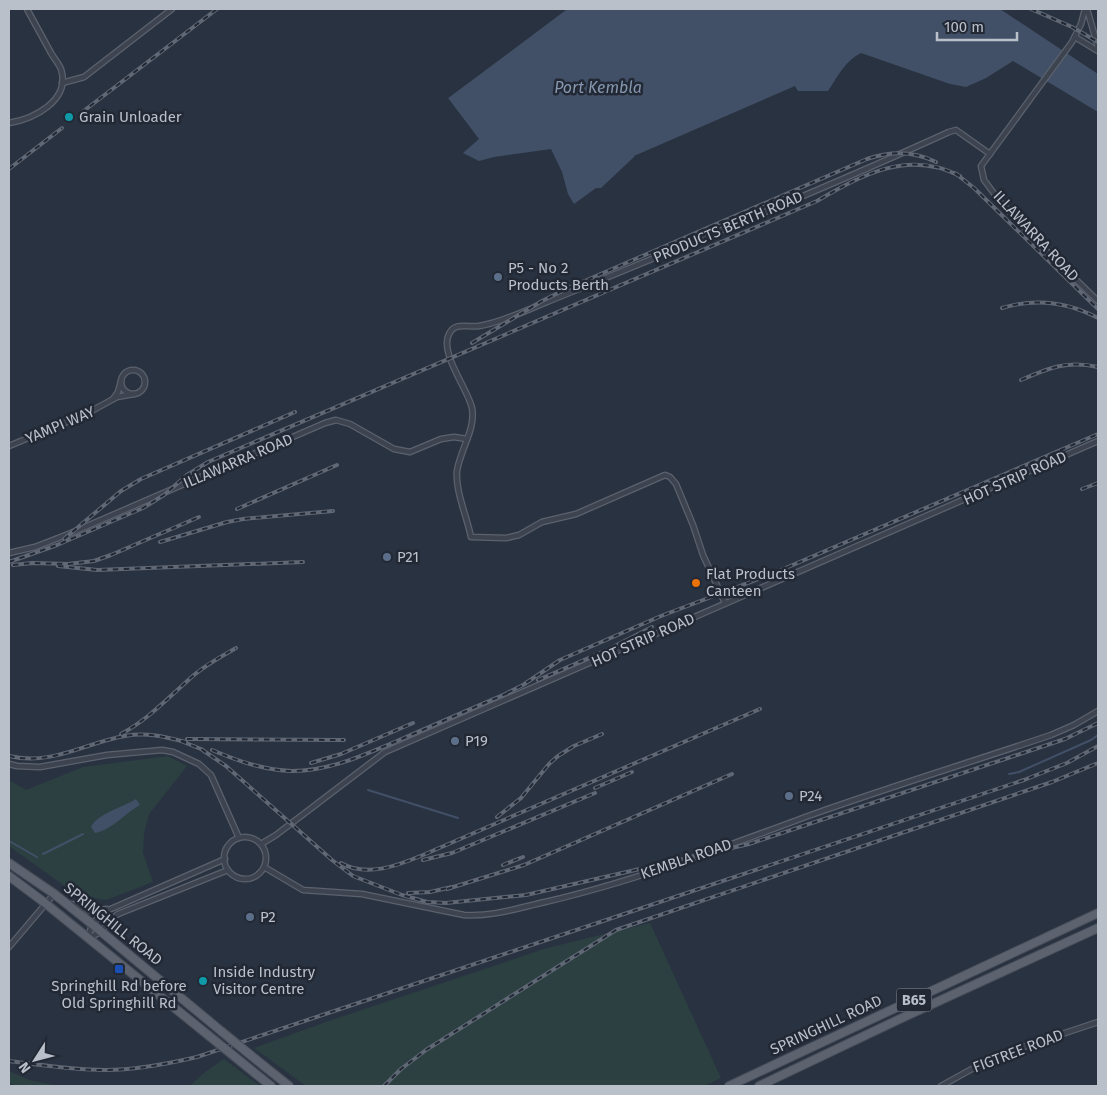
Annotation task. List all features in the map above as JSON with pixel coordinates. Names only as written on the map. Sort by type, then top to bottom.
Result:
[{"type":"main road","name":"SPRINGHILL ROAD","points":[[9,863],[53,893],[92,924],[220,1032],[289,1086]]},
{"type":"main road","name":"SPRINGHILL ROAD","points":[[9,876],[271,1086]]},
{"type":"main road","name":"SPRINGHILL ROAD","points":[[729,1086],[1098,913]]},
{"type":"main road","name":"SPRINGHILL ROAD","points":[[759,1086],[1098,928]]},
{"type":"street","points":[[9,123],[23,121],[37,115],[50,105],[59,94],[62,83],[61,70],[27,9]]},
{"type":"street","points":[[62,83],[84,77],[172,9]]},
{"type":"street","points":[[990,154],[1069,47],[1081,24],[1086,9]]},
{"type":"street","points":[[1086,9],[1098,47]]},
{"type":"street","points":[[1075,37],[1098,51]]},
{"type":"street","name":"PRODUCTS BERTH ROAD","points":[[467,439],[472,407],[451,359],[447,345],[449,332],[459,325],[473,327],[486,325],[530,309],[750,219],[949,132],[956,130],[962,133],[990,154]]},
{"type":"street","name":"ILLAWARRA ROAD","points":[[990,154],[981,166],[984,180],[999,200],[1038,243],[1098,301]]},
{"type":"street","points":[[131,370],[138,371],[143,374],[144,387],[141,391],[134,394],[124,389],[122,379],[126,372],[131,370]]},
{"type":"street","name":"YAMPI WAY","points":[[110,401],[118,392],[122,379]]},
{"type":"street","name":"YAMPI WAY","points":[[9,446],[110,401],[134,394]]},
{"type":"street","name":"ILLAWARRA ROAD","points":[[9,553],[35,547],[71,533],[325,423],[336,420],[350,424],[394,449],[410,452],[441,439],[454,437],[467,439]]},
{"type":"street","points":[[467,439],[457,470],[458,485],[471,537],[512,537],[520,535],[542,522],[576,514],[665,475],[670,477],[676,484],[703,555],[725,603]]},
{"type":"street","name":"HOT STRIP ROAD","points":[[260,844],[276,835],[384,752],[1098,441]]},
{"type":"street","name":"KEMBLA ROAD","points":[[264,868],[303,890],[362,894],[464,915],[495,914],[578,894],[679,863],[814,814],[1051,735],[1074,725],[1098,711]]},
{"type":"street","points":[[9,764],[40,767],[107,755],[162,750],[173,752],[199,764],[209,773],[239,838]]},
{"type":"street","points":[[239,838],[250,838],[260,844],[266,854],[264,868],[258,874],[247,878],[238,877],[228,870],[225,859],[228,847],[239,838]]},
{"type":"street","points":[[88,938],[92,924],[99,916],[111,908],[225,859]]},
{"type":"street","points":[[88,938],[101,932],[115,916],[228,870]]},
{"type":"street","points":[[165,885],[170,893]]},
{"type":"street","points":[[9,946],[53,893],[85,910],[94,911],[111,908]]},
{"type":"street","name":"FIGTREE ROAD","points":[[941,1086],[981,1064],[1098,1022]]},
{"type":"green space","points":[[168,756],[187,766],[149,814],[144,833],[143,853],[153,882],[106,900],[77,895],[9,846],[9,780],[26,790],[83,767]]},
{"type":"green space","points":[[650,923],[721,1078],[704,1086],[306,1086],[254,1048],[547,948]]},
{"type":"green space","points":[[224,1059],[260,1086],[190,1086],[205,1072]]},
{"type":"green space","points":[[9,1071],[29,1080],[58,1086],[17,1086],[9,1083]]},
{"type":"water","name":"Port Kembla","points":[[567,9],[1000,9],[1098,74],[1098,112],[1013,61],[986,78],[966,87],[950,84],[861,53],[846,65],[828,91],[798,91],[795,87],[635,156],[601,188],[596,188],[574,204],[568,194],[562,172],[551,149],[479,161],[463,153],[479,139],[448,98]]},
{"type":"water","points":[[136,799],[140,805],[113,825],[95,833],[91,827],[94,822]]},
{"type":"pier","points":[[563,9],[567,9],[448,98],[446,96]]},
{"type":"pier","points":[[795,86],[799,94],[794,90],[635,159],[634,156]]},
{"type":"waterway","points":[[1009,774],[1019,772],[1091,740],[1098,735]]},
{"type":"waterway","points":[[368,790],[458,818]]},
{"type":"waterway","points":[[43,854],[83,834]]},
{"type":"waterway","points":[[9,841],[37,857]]},
{"type":"railway","points":[[81,113],[217,9]]},
{"type":"railway","points":[[1031,9],[1072,27],[1098,42]]},
{"type":"railway","points":[[9,169],[62,128]]},
{"type":"railway","points":[[472,343],[542,301],[566,289],[867,159],[902,153],[928,158],[936,162]]},
{"type":"railway","points":[[9,562],[57,545],[143,508],[164,495],[187,475],[208,462],[817,201],[868,175],[904,165],[922,165],[941,168],[960,176]]},
{"type":"railway","points":[[955,173],[974,188],[1098,309]]},
{"type":"railway","points":[[1002,308],[1027,303],[1051,303],[1075,308],[1098,318]]},
{"type":"railway","points":[[1021,380],[1058,366],[1077,364],[1098,367]]},
{"type":"railway","points":[[64,539],[121,491],[141,479],[295,412]]},
{"type":"railway","points":[[507,693],[523,685],[560,660],[661,616],[774,573],[1098,434]]},
{"type":"railway","points":[[237,509],[337,465]]},
{"type":"railway","points":[[1082,489],[1098,483]]},
{"type":"railway","points":[[160,542],[243,519],[333,511]]},
{"type":"railway","points":[[13,565],[32,563],[68,564],[94,561],[199,517]]},
{"type":"railway","points":[[58,566],[97,570],[303,562]]},
{"type":"railway","points":[[538,680],[607,650],[652,627]]},
{"type":"railway","points":[[121,734],[150,714],[199,671],[236,648]]},
{"type":"railway","points":[[212,750],[241,761],[271,769],[292,771],[321,768],[336,765],[363,755],[513,691]]},
{"type":"railway","points":[[341,863],[351,867],[372,870],[404,863],[760,709]]},
{"type":"railway","points":[[311,763],[341,754],[413,723]]},
{"type":"railway","points":[[181,741],[201,749],[226,766],[332,860],[353,876],[402,895],[427,902],[446,903],[526,895],[749,844],[1065,739],[1098,723]]},
{"type":"railway","points":[[497,817],[521,798],[558,756],[574,746],[602,734]]},
{"type":"railway","points":[[9,756],[25,758],[54,756],[110,739],[133,735],[156,736],[186,742]]},
{"type":"railway","points":[[187,739],[344,740]]},
{"type":"railway","points":[[9,1061],[105,1070],[151,1066],[197,1057],[1024,780],[1067,763],[1098,746]]},
{"type":"railway","points":[[384,1086],[401,1069],[426,1050],[616,930],[1052,782],[1098,763]]},
{"type":"railway","points":[[595,788],[632,772]]},
{"type":"railway","points":[[447,889],[524,865],[732,774]]},
{"type":"railway","points":[[423,860],[452,853],[595,793]]},
{"type":"railway","points":[[503,865],[523,857]]},
{"type":"railway","points":[[408,893],[430,892],[452,887]]},
{"type":"place","name":"Grain Unloader","points":[[69,117]]},
{"type":"place","name":"P5 - No 2 Products Berth","points":[[498,277]]},
{"type":"place","name":"P21","points":[[387,557]]},
{"type":"place","name":"Flat Products Canteen","points":[[696,583]]},
{"type":"place","name":"P19","points":[[455,741]]},
{"type":"place","name":"P24","points":[[789,796]]},
{"type":"place","name":"P2","points":[[250,917]]},
{"type":"place","name":"Springhill Rd before Old Springhill Rd","points":[[119,969]]},
{"type":"place","name":"Inside Industry Visitor Centre","points":[[203,981]]}]
